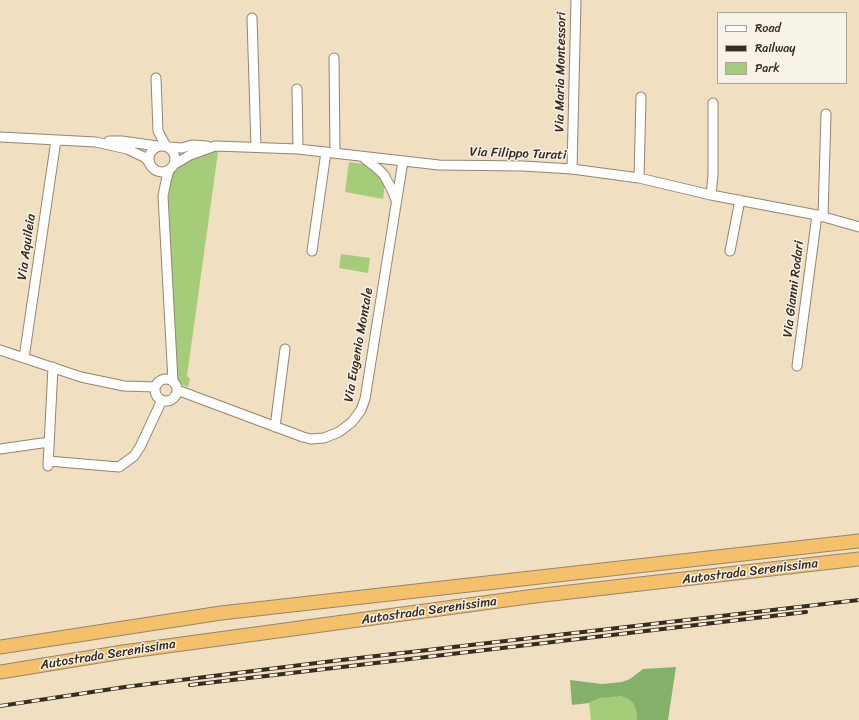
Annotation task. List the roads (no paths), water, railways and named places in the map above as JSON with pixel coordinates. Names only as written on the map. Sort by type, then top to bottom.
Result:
[{"type":"highway","name":"Autostrada Serenissima","points":[[0,647],[220,613],[859,542]]},
{"type":"highway","name":"Autostrada Serenissima","points":[[0,672],[124,652],[535,596],[859,559]]},
{"type":"street","name":"Via Maria Montessori","points":[[572,169],[576,0]]},
{"type":"street","points":[[252,18],[256,147]]},
{"type":"street","points":[[312,251],[330,153],[334,58]]},
{"type":"street","points":[[156,78],[158,131],[161,146]]},
{"type":"street","points":[[297,89],[298,149]]},
{"type":"street","points":[[640,178],[641,97]]},
{"type":"street","points":[[711,195],[713,175],[713,103]]},
{"type":"street","name":"Via Gianni Rodari","points":[[797,366],[820,216],[826,114]]},
{"type":"street","points":[[158,131],[156,138],[161,146],[174,154],[172,167],[166,180],[163,196]]},
{"type":"street","points":[[0,137],[96,142],[122,141],[182,148],[198,145],[213,146]]},
{"type":"street","name":"Via Aquileia","points":[[24,358],[56,140]]},
{"type":"street","points":[[96,142],[119,147],[146,158],[158,179],[163,196],[173,381]]},
{"type":"street","points":[[161,146],[150,152],[150,166],[158,172],[166,172],[172,167]]},
{"type":"street","name":"Via Filippo Turati","points":[[172,167],[190,155],[213,146],[298,149],[439,165],[523,166],[572,169],[640,178],[711,195],[820,216],[859,227]]},
{"type":"street","name":"Via Eugenio Montale","points":[[362,157],[372,163],[384,174],[392,188],[396,203]]},
{"type":"street","name":"Via Eugenio Montale","points":[[177,390],[311,439],[324,438],[332,435],[346,427],[357,417],[365,399],[403,161]]},
{"type":"street","points":[[730,251],[740,200]]},
{"type":"street","points":[[275,427],[285,349]]},
{"type":"street","points":[[0,350],[80,377],[124,386],[155,388]]},
{"type":"street","points":[[53,367],[48,463],[119,467],[134,456],[140,447],[162,400]]},
{"type":"street","points":[[162,379],[169,379],[173,381],[177,386],[177,390],[172,399],[162,400],[156,395],[155,388],[162,379]]},
{"type":"street","points":[[0,449],[49,442]]},
{"type":"railway","points":[[0,706],[125,687],[333,661],[859,600]]},
{"type":"railway","points":[[190,685],[806,612]]}]
